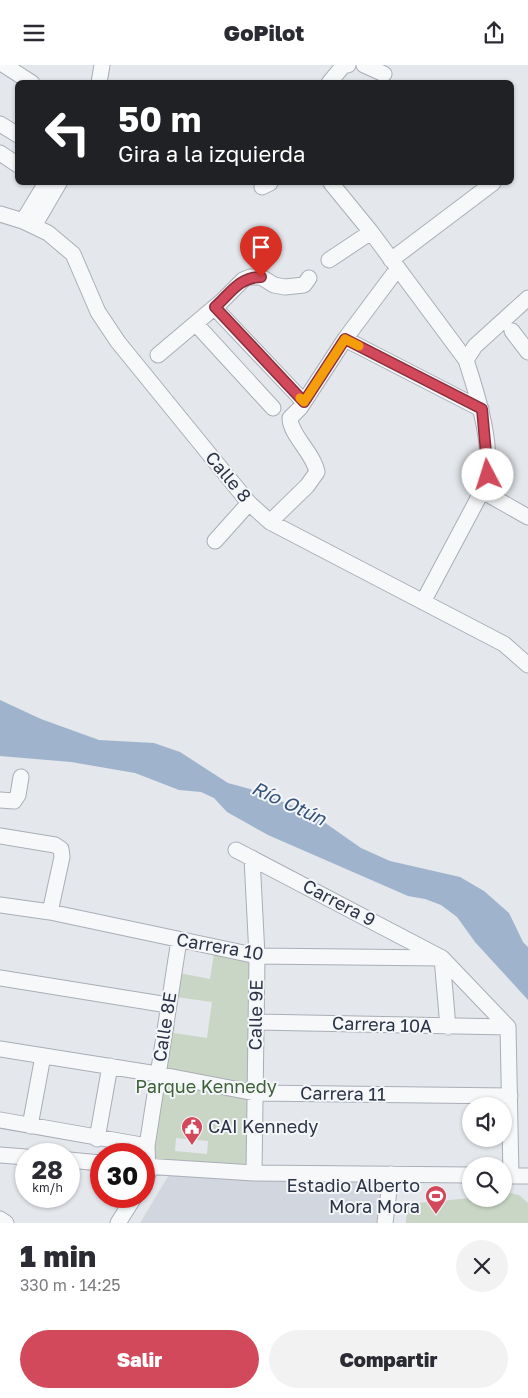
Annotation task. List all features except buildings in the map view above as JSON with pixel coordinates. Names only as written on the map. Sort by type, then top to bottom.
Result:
[{"type":"street","points":[[100,80],[102,65]]},
{"type":"street","points":[[110,80],[112,65]]},
{"type":"street","points":[[331,80],[343,66],[348,65]]},
{"type":"street","points":[[364,65],[384,74]]},
{"type":"street","points":[[8,66],[28,80]]},
{"type":"street","points":[[0,124],[15,133]]},
{"type":"street","points":[[0,153],[15,163]]},
{"type":"street","points":[[28,224],[49,185]]},
{"type":"street","points":[[333,185],[371,231],[466,360],[482,409],[488,475],[482,491],[461,527],[423,603]]},
{"type":"street","points":[[270,522],[307,487],[317,472],[307,449],[290,426],[290,418],[304,402],[395,264],[492,185]]},
{"type":"street","name":"Calle 8","points":[[0,215],[48,233],[73,254],[98,312],[118,342],[249,503],[270,522],[504,644],[528,665]]},
{"type":"street","points":[[329,260],[371,231]]},
{"type":"street","points":[[158,355],[196,324],[243,280],[250,277],[261,277],[274,285],[285,287],[304,285],[309,278]]},
{"type":"street","points":[[466,360],[475,345],[528,298]]},
{"type":"street","points":[[215,307],[304,402]]},
{"type":"street","points":[[196,324],[273,408]]},
{"type":"street","points":[[512,331],[528,352]]},
{"type":"street","points":[[345,339],[482,409]]},
{"type":"street","points":[[482,491],[528,517]]},
{"type":"street","points":[[215,541],[249,503]]},
{"type":"street","points":[[7,801],[18,795],[21,777]]},
{"type":"street","points":[[0,836],[55,845],[61,849],[62,857],[50,912]]},
{"type":"street","name":"Carrera 9","points":[[236,850],[442,958],[508,1027]]},
{"type":"street","name":"Calle 9E","points":[[252,858],[257,956],[254,1173]]},
{"type":"street","name":"Carrera 10","points":[[0,905],[50,912],[257,956],[442,958]]},
{"type":"street","name":"Calle 8E","points":[[147,1143],[179,940]]},
{"type":"street","points":[[442,958],[448,1027]]},
{"type":"street","points":[[0,978],[168,1005]]},
{"type":"street","name":"Carrera 10A","points":[[257,1022],[508,1027]]},
{"type":"street","points":[[508,1027],[510,1096],[508,1157]]},
{"type":"street","name":"Carrera 11","points":[[0,1049],[157,1074],[255,1093],[510,1096]]},
{"type":"street","points":[[30,1126],[43,1056]]},
{"type":"street","points":[[97,1139],[110,1067]]},
{"type":"street","points":[[0,1120],[126,1143]]},
{"type":"street","points":[[0,1155],[15,1156]]},
{"type":"street","points":[[0,1163],[15,1164]]},
{"type":"street","points":[[155,1172],[195,1169],[254,1173],[462,1175]]},
{"type":"street","points":[[385,1223],[391,1174]]},
{"type":"street","points":[[512,1176],[528,1176]]},
{"type":"street","points":[[118,1223],[127,1208]]},
{"type":"street","points":[[0,1219],[6,1223]]},
{"type":"shaded area","points":[[170,1173],[391,1174],[385,1223],[140,1223],[149,1208],[155,1208],[155,1198]]},
{"type":"green space","name":"Parque Kennedy","points":[[215,947],[257,956],[254,1173],[155,1166],[155,1143],[151,1143],[174,972],[210,979]],"holes":[[[176,997],[212,1002],[207,1038],[174,1033],[175,1024],[172,1024]],[[176,1138],[208,1141],[207,1154],[175,1151]]]},
{"type":"green space","name":"Estadio Alberto Mora Mora","points":[[512,1193],[519,1195],[528,1203],[528,1223],[406,1223],[407,1204],[462,1199],[462,1207],[512,1207]]},
{"type":"water","name":"Río Otún","points":[[0,700],[41,719],[99,740],[154,743],[180,752],[228,783],[250,789],[311,813],[361,848],[390,861],[460,877],[484,891],[509,913],[523,942],[528,947],[528,1000],[475,942],[457,917],[441,905],[425,899],[408,896],[268,835],[227,812],[214,798],[201,792],[179,790],[135,773],[71,762],[0,756],[0,740],[18,743],[23,739],[17,733],[0,728]]},
{"type":"waterway","name":"Río Otún","points":[[0,733],[46,742]]},
{"type":"slow traffic","points":[[300,398],[304,402],[345,339],[359,346]]},
{"type":"place","name":"CAI Kennedy","points":[[192,1146]]},
{"type":"place","name":"Estadio Alberto Mora Mora","points":[[436,1215]]},
{"type":"route","points":[[261,277],[250,277],[243,280],[215,307],[304,402],[345,339],[482,409],[488,475]]}]
